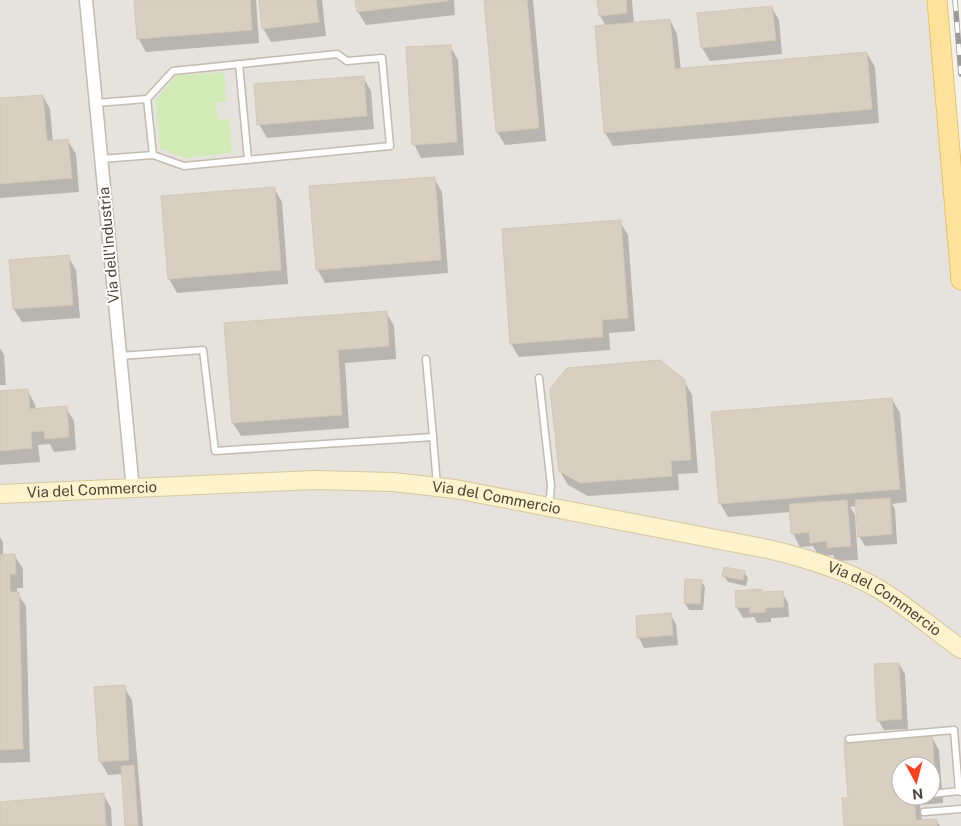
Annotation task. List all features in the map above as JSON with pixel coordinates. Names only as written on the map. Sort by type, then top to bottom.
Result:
[{"type":"main road","points":[[937,0],[961,280]]},
{"type":"street","name":"Via dell'Industria","points":[[86,0],[133,490]]},
{"type":"street","name":"Via del Commercio","points":[[0,494],[133,490],[314,480],[372,480],[438,486],[768,549],[832,567],[884,592],[961,649]]},
{"type":"lane","points":[[96,103],[147,99],[173,71],[337,54],[347,62],[382,58],[390,146],[184,166],[153,156],[101,159]]},
{"type":"lane","points":[[239,64],[248,160]]},
{"type":"lane","points":[[147,99],[153,156]]},
{"type":"lane","points":[[120,356],[203,350],[215,451],[433,437]]},
{"type":"lane","points":[[426,359],[438,486]]},
{"type":"lane","points":[[539,378],[551,486],[549,507]]},
{"type":"lane","points":[[849,739],[954,730],[960,792],[941,793]]},
{"type":"lane","points":[[924,812],[961,809]]},
{"type":"shaded area","points":[[0,0],[946,0],[961,183],[961,826],[0,826]]},
{"type":"green space","points":[[224,72],[226,102],[216,103],[218,120],[229,119],[232,153],[184,158],[160,148],[156,100],[176,76]]},
{"type":"building","points":[[134,0],[250,0],[252,30],[137,39]]},
{"type":"building","points":[[259,0],[316,0],[319,22],[262,29]]},
{"type":"building","points":[[355,0],[448,0],[448,1],[357,12]]},
{"type":"building","points":[[484,0],[527,0],[539,128],[496,132]]},
{"type":"building","points":[[597,0],[626,0],[627,13],[599,16]]},
{"type":"building","points":[[772,6],[776,40],[701,48],[697,13]]},
{"type":"building","points":[[670,19],[675,69],[867,52],[872,109],[604,133],[595,26]]},
{"type":"building","points":[[451,45],[457,142],[412,145],[406,47]]},
{"type":"building","points":[[364,76],[367,116],[257,125],[254,84]]},
{"type":"building","points":[[43,95],[47,141],[68,139],[72,178],[0,184],[0,98]]},
{"type":"building","points":[[435,177],[441,260],[316,270],[309,186]]},
{"type":"building","points":[[275,187],[281,270],[168,279],[161,196]]},
{"type":"building","points":[[621,220],[628,318],[602,320],[603,337],[510,344],[502,229]]},
{"type":"building","points":[[69,255],[73,305],[13,309],[9,260]]},
{"type":"building","points":[[387,311],[389,346],[338,350],[342,415],[232,423],[224,323]]},
{"type":"building","points":[[660,360],[685,380],[691,460],[671,461],[672,476],[580,483],[559,471],[550,389],[567,368]]},
{"type":"building","points":[[28,389],[30,409],[67,406],[69,437],[45,439],[44,431],[31,432],[32,448],[0,451],[0,391]]},
{"type":"building","points":[[892,398],[900,489],[719,504],[711,412]]},
{"type":"building","points":[[890,498],[892,534],[858,537],[855,500]]},
{"type":"building","points":[[847,500],[851,546],[827,548],[827,541],[810,543],[809,532],[791,534],[789,504]]},
{"type":"building","points":[[15,554],[16,574],[10,574],[10,592],[19,592],[23,749],[0,750],[0,555]]},
{"type":"building","points":[[724,567],[745,571],[743,580],[722,576]]},
{"type":"building","points":[[685,579],[702,580],[700,604],[684,603]]},
{"type":"building","points":[[762,589],[762,592],[783,591],[784,607],[765,608],[766,612],[750,613],[750,607],[736,608],[735,591]]},
{"type":"building","points":[[671,613],[673,635],[637,638],[636,616]]},
{"type":"building","points":[[899,663],[902,719],[877,721],[874,664]]},
{"type":"building","points":[[125,685],[129,760],[99,762],[94,687]]},
{"type":"building","points":[[932,735],[934,756],[891,756],[891,806],[915,806],[916,820],[937,819],[937,826],[844,826],[842,798],[848,798],[844,742]]},
{"type":"building","points":[[134,765],[138,826],[125,826],[121,766]]},
{"type":"building","points":[[104,793],[106,826],[0,826],[0,802]]},
{"type":"railway","points":[[955,0],[961,74]]}]
